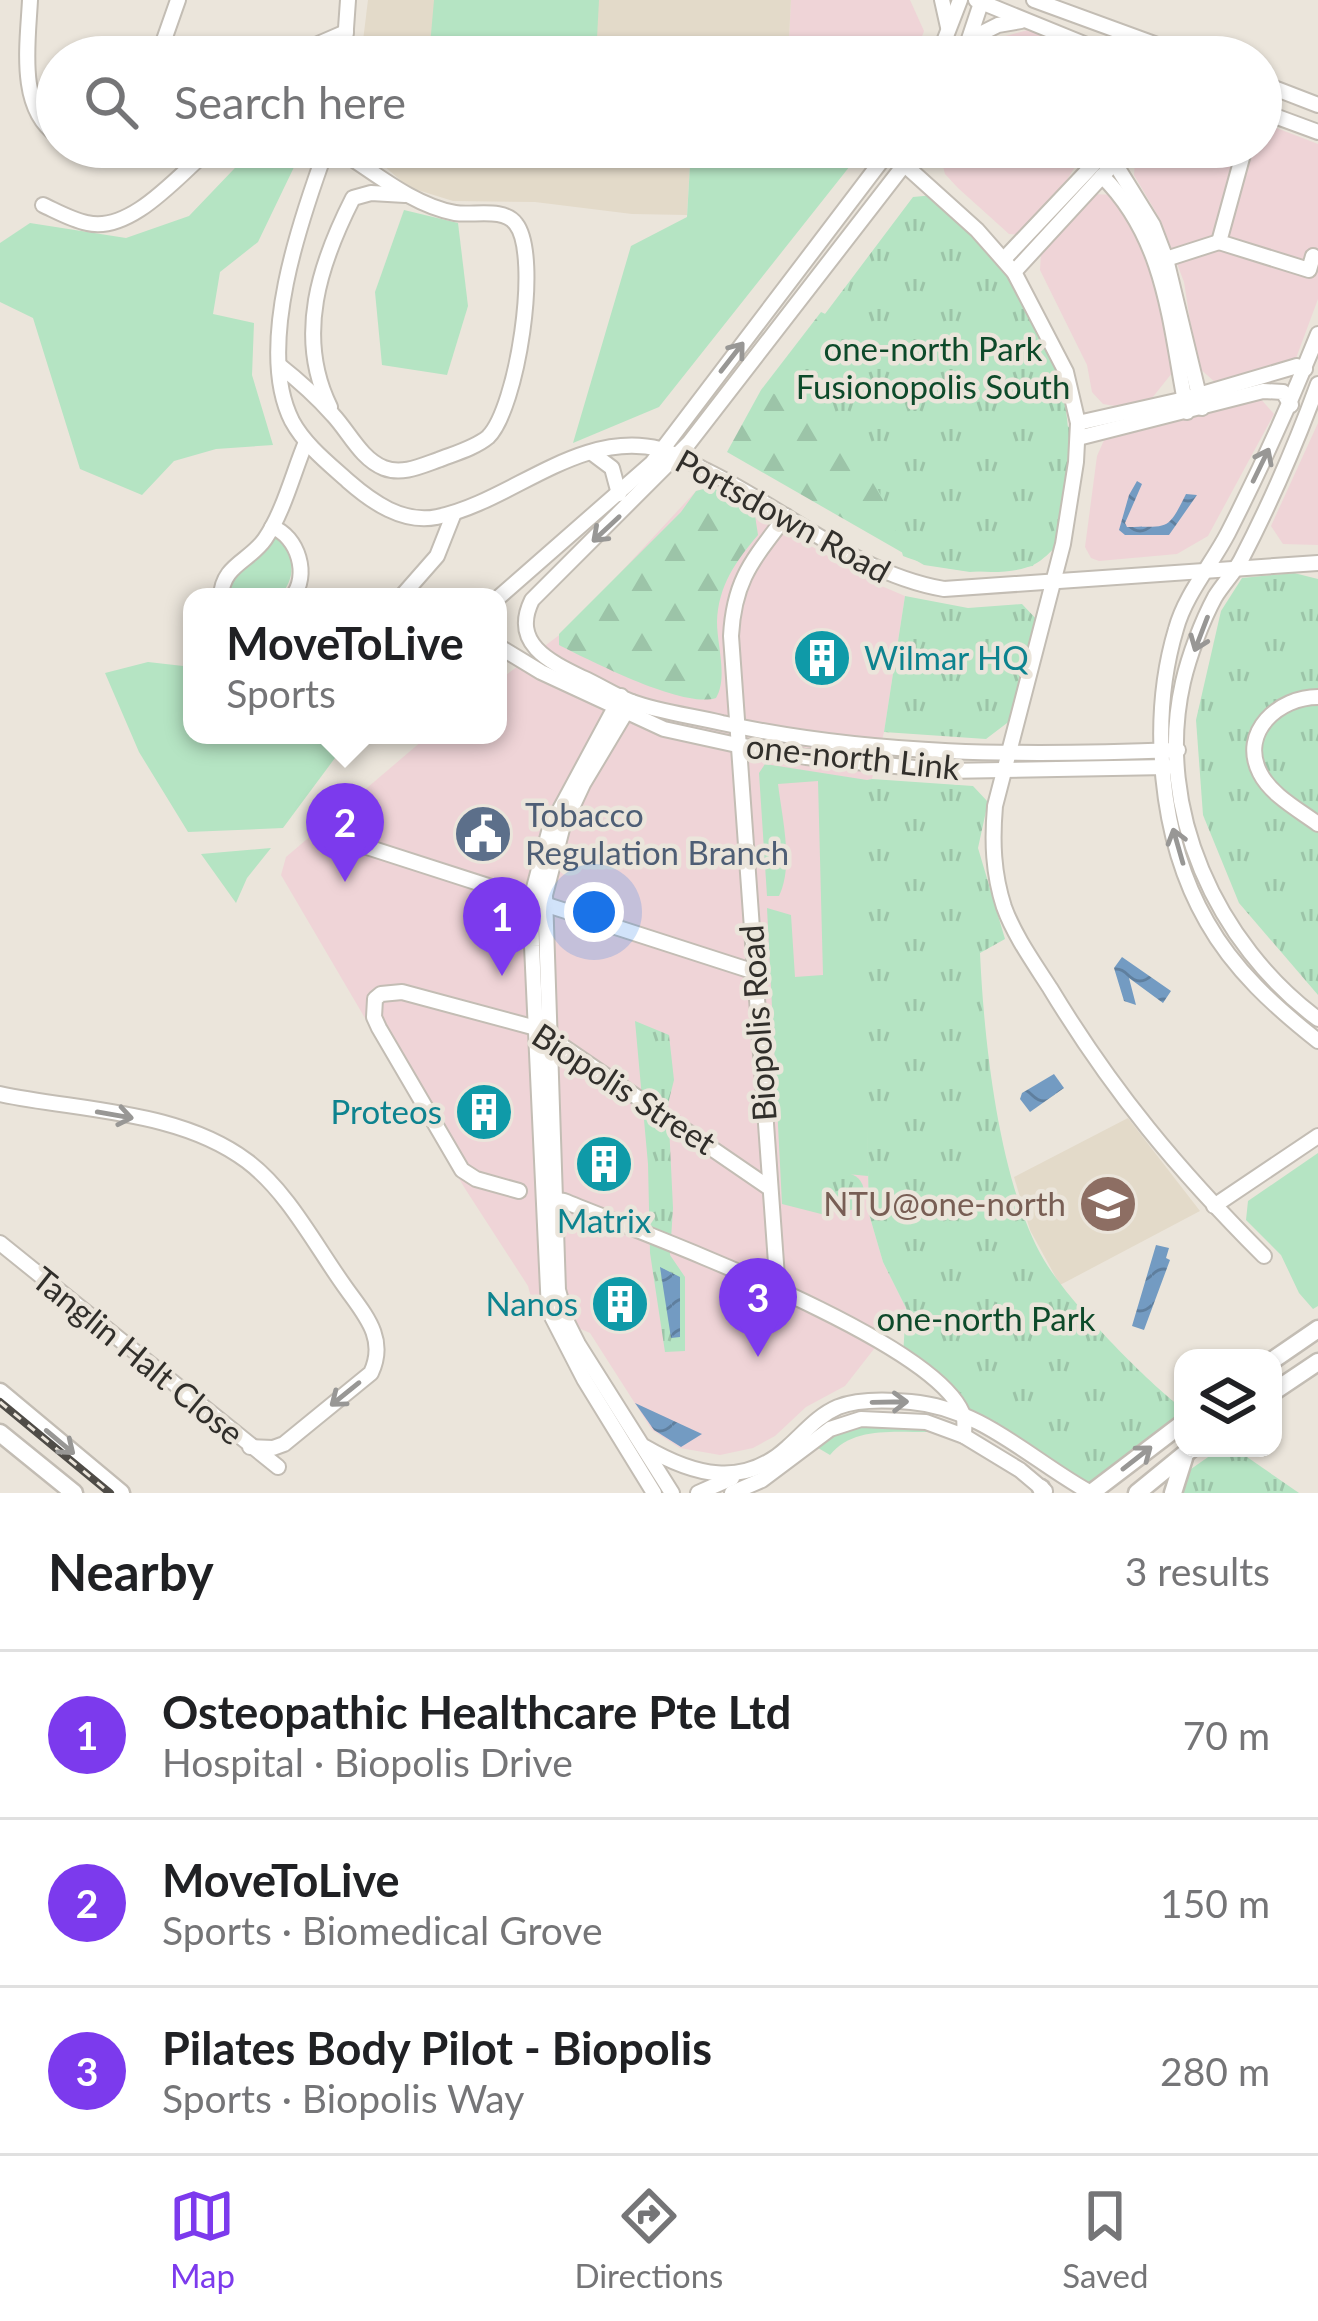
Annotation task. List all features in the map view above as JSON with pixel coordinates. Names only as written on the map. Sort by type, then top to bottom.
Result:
[{"type":"main road","points":[[1282,1354],[1318,1329]]},
{"type":"main road","points":[[1282,1386],[1318,1362]]},
{"type":"main road","points":[[0,1392],[121,1493]]},
{"type":"main road","points":[[1090,1493],[1174,1430]]},
{"type":"main road","points":[[0,1433],[74,1493]]},
{"type":"main road","points":[[1137,1493],[1181,1457]]},
{"type":"main road","points":[[1173,1493],[1186,1457]]},
{"type":"street","points":[[30,0],[36,112]]},
{"type":"street","points":[[165,36],[178,0]]},
{"type":"street","points":[[346,36],[348,0]]},
{"type":"street","points":[[942,0],[948,17],[946,36]]},
{"type":"street","points":[[947,36],[960,0]]},
{"type":"street","points":[[1034,0],[1133,36]]},
{"type":"street","points":[[971,36],[980,1],[1066,36]]},
{"type":"street","points":[[976,36],[1009,21],[1032,22]]},
{"type":"street","points":[[337,36],[346,32]]},
{"type":"street","points":[[1282,91],[1318,105]]},
{"type":"street","points":[[1282,119],[1318,132]]},
{"type":"street","points":[[43,205],[90,224],[113,224],[151,201],[188,168]]},
{"type":"street","name":"Portsdown Road","points":[[324,168],[292,261],[279,365],[285,404],[306,442],[389,511],[430,519],[454,513],[556,465],[592,453],[634,448],[678,456],[909,583],[944,590],[1318,563]]},
{"type":"street","points":[[279,365],[374,461],[398,470],[416,468],[486,438],[509,400],[525,305],[526,268],[519,228],[502,215],[461,214],[409,196],[364,168]]},
{"type":"street","points":[[507,590],[619,494],[661,450],[876,168]]},
{"type":"street","points":[[544,666],[525,629],[532,600],[678,456],[904,168]]},
{"type":"street","points":[[908,168],[1014,272],[1066,372],[1078,430],[1073,488],[1054,582],[991,841],[1005,911],[1064,1013],[1115,1088],[1159,1146],[1264,1256]]},
{"type":"street","points":[[1004,259],[1098,168]]},
{"type":"street","points":[[1014,272],[1106,168]]},
{"type":"street","points":[[1120,168],[1154,225],[1166,259],[1193,403]]},
{"type":"street","points":[[1219,242],[1239,168]]},
{"type":"street","points":[[1102,176],[1128,204],[1147,236],[1193,403]]},
{"type":"street","points":[[334,416],[316,370],[312,343],[317,284],[353,198],[371,193],[409,196]]},
{"type":"street","points":[[1166,259],[1219,242],[1310,270],[1313,256]]},
{"type":"street","points":[[1318,334],[1291,405],[1176,625],[1166,673],[1174,833],[1206,921],[1277,1008],[1318,1041]]},
{"type":"street","points":[[1193,403],[1297,366],[1305,369]]},
{"type":"street","points":[[1318,384],[1290,455],[1236,567],[1213,602],[1183,679],[1171,758],[1204,877],[1224,920],[1271,982],[1318,1019]]},
{"type":"street","points":[[1078,430],[1263,391],[1283,392],[1291,405]]},
{"type":"street","points":[[222,588],[224,577],[263,542],[306,442]]},
{"type":"street","points":[[592,453],[612,469],[619,494]]},
{"type":"street","points":[[409,588],[437,556],[454,513]]},
{"type":"street","name":"Biopolis Road","points":[[768,1187],[731,636],[744,571],[787,516]]},
{"type":"street","points":[[272,526],[288,537],[301,568],[300,588]]},
{"type":"street","name":"one-north Link","points":[[507,650],[664,729],[736,745],[875,765],[1171,758]]},
{"type":"street","points":[[1318,697],[1297,698],[1279,707],[1259,729],[1254,753],[1270,787],[1318,824]]},
{"type":"street","points":[[624,705],[550,828],[538,902],[536,1028],[558,1290],[567,1322],[672,1493]]},
{"type":"street","name":"one-north Link","points":[[624,705],[801,740],[1007,763]]},
{"type":"street","points":[[336,837],[755,972]]},
{"type":"street","points":[[538,902],[552,1038],[549,1311],[584,1379],[654,1493]]},
{"type":"street","name":"Biopolis Street","points":[[519,1191],[476,1179],[462,1170],[379,1028],[374,1009],[381,994],[402,992],[536,1028],[768,1187]]},
{"type":"street","points":[[0,1094],[171,1125],[247,1161],[285,1201],[376,1331],[377,1360],[371,1373],[284,1444],[250,1447]]},
{"type":"street","points":[[1214,1206],[1318,1136]]},
{"type":"street","name":"Biopolis Street","points":[[741,1166],[751,1162],[766,1141]]},
{"type":"street","points":[[768,1187],[778,1291]]},
{"type":"street","points":[[550,1199],[862,1330],[903,1355],[944,1390],[964,1415],[964,1436]]},
{"type":"street","name":"Tanglin Halt Close","points":[[0,1243],[278,1468]]},
{"type":"street","points":[[698,1493],[766,1464],[811,1424],[839,1407],[910,1402],[964,1415],[1003,1434],[1090,1493]]},
{"type":"street","points":[[732,1493],[762,1480],[830,1429],[861,1419],[926,1422],[964,1436],[1020,1470],[1044,1492]]},
{"type":"street","points":[[640,1445],[681,1468],[725,1475],[745,1472]]},
{"type":"street","points":[[637,1493],[640,1468]]},
{"type":"shaded area","points":[[368,0],[791,0],[789,36],[364,36]]},
{"type":"shaded area","points":[[791,0],[910,0],[924,31],[922,36],[789,36]]},
{"type":"shaded area","points":[[1028,30],[1047,36],[1006,36]]},
{"type":"shaded area","points":[[1282,130],[1318,144],[1318,299],[1295,361],[1217,384],[1197,366],[1184,282],[1161,221],[1134,168],[1282,168]]},
{"type":"shaded area","points":[[386,168],[690,168],[687,215],[632,214],[535,202],[453,201],[408,187]]},
{"type":"shaded area","points":[[943,168],[1074,168],[1053,203],[1021,235],[1009,234]]},
{"type":"shaded area","points":[[1092,194],[1116,195],[1140,238],[1168,335],[1172,373],[1152,398],[1115,406],[1103,404],[1092,392],[1087,365],[1040,270],[1041,252]]},
{"type":"shaded area","points":[[1259,397],[1274,414],[1208,536],[1177,554],[1091,558],[1085,547],[1097,456],[1105,438]]},
{"type":"shaded area","points":[[1318,423],[1318,545],[1283,544],[1271,526]]},
{"type":"shaded area","points":[[711,487],[872,582],[905,596],[884,732],[872,779],[867,781],[865,1039],[869,1214],[883,1262],[906,1308],[845,1386],[806,1407],[775,1436],[753,1448],[720,1455],[680,1448],[652,1430],[590,1333],[534,1309],[528,1286],[464,1187],[281,875],[286,857],[418,744],[507,744],[507,674],[570,627],[696,491]]},
{"type":"shaded area","name":"NTU@one-north","points":[[1128,1118],[1200,1211],[1060,1285],[1030,1230],[1014,1177]]},
{"type":"green space","points":[[434,0],[599,0],[597,36],[431,36]]},
{"type":"green space","points":[[235,168],[294,168],[258,242],[220,272],[213,314],[254,323],[252,375],[273,445],[216,449],[174,461],[142,495],[80,469],[33,318],[0,302],[0,243],[30,223],[126,238],[189,216]]},
{"type":"green space","points":[[690,168],[848,168],[659,407],[573,443],[631,246],[687,217]]},
{"type":"green space","name":"one-north Park Fusionopolis South","points":[[934,195],[992,253],[1015,284],[1051,352],[1062,389],[1069,471],[1057,546],[1022,569],[969,571],[903,556],[884,503],[856,456],[817,418],[767,391],[913,197]]},
{"type":"green space","points":[[404,210],[458,223],[468,306],[447,375],[382,365],[375,292]]},
{"type":"green space","name":"one-north Park Fusionopolis South","points":[[821,312],[1069,427],[1069,476],[1033,566],[970,572],[924,565],[727,452],[761,390]]},
{"type":"green space","points":[[711,487],[754,509],[758,535],[736,564],[721,597],[717,622],[721,681],[716,698],[701,700],[661,690],[559,645],[559,634],[681,512],[696,491]]},
{"type":"green space","points":[[276,531],[291,564],[286,588],[225,588],[231,573],[263,553]]},
{"type":"green space","points":[[1294,573],[1318,579],[1318,995],[1239,903],[1203,815],[1196,720],[1221,611],[1242,578]]},
{"type":"green space","points":[[905,596],[968,608],[1022,604],[1038,621],[1011,720],[986,739],[884,732]]},
{"type":"green space","points":[[148,662],[183,666],[183,744],[345,744],[283,828],[188,832],[139,752],[105,673]]},
{"type":"green space","points":[[765,764],[867,780],[868,1176],[847,1174],[824,1192],[829,1216],[782,1204],[767,908],[791,915],[795,977],[823,975],[818,781],[778,784],[786,870],[779,896],[767,896],[759,773]]},
{"type":"green space","name":"one-north Park","points":[[867,780],[973,786],[988,802],[978,848],[1005,939],[980,953],[982,989],[997,1111],[1016,1192],[1028,1228],[1055,1277],[1108,1339],[1174,1401],[1174,1426],[1091,1493],[964,1415],[903,1355],[906,1308],[883,1262],[869,1214]]},
{"type":"green space","points":[[271,848],[247,878],[236,903],[201,854]]},
{"type":"green space","points":[[635,1021],[669,1035],[674,1080],[668,1104],[673,1208],[670,1255],[685,1277],[685,1351],[665,1352],[650,1253],[648,1164]]},
{"type":"green space","points":[[1318,1153],[1318,1306],[1313,1309],[1299,1293],[1281,1255],[1246,1220],[1248,1201]]},
{"type":"green space","points":[[845,1173],[858,1179],[864,1192],[858,1205],[845,1211],[832,1205],[826,1192],[832,1179]]},
{"type":"green space","points":[[926,1422],[927,1432],[861,1435],[830,1455],[803,1439],[827,1424]]},
{"type":"green space","points":[[1208,1457],[1247,1457],[1299,1493],[1183,1493],[1191,1469]]},
{"type":"water","points":[[1137,481],[1142,484],[1127,527],[1165,524],[1186,494],[1197,495],[1169,535],[1125,535],[1119,530]]},
{"type":"water","points":[[1122,957],[1171,991],[1163,1003],[1129,978],[1136,1005],[1124,1001],[1114,968]]},
{"type":"water","points":[[1054,1074],[1064,1088],[1030,1112],[1020,1099],[1022,1093]]},
{"type":"water","points":[[1156,1245],[1169,1248],[1166,1258],[1170,1260],[1144,1330],[1132,1326]]},
{"type":"water","points":[[660,1267],[680,1277],[680,1337],[671,1338]]},
{"type":"water","points":[[635,1403],[702,1434],[681,1447],[654,1430]]},
{"type":"railway","points":[[0,1402],[110,1493]]},
{"type":"place","name":"Wilmar HQ","points":[[822,658]]},
{"type":"place","name":"Tobacco Regulation Branch","points":[[483,834]]},
{"type":"place","name":"MoveToLive","points":[[345,882]]},
{"type":"place","name":"Osteopathic Healthcare Pte Ltd","points":[[502,976]]},
{"type":"place","name":"Proteos","points":[[484,1112]]},
{"type":"place","name":"Matrix","points":[[604,1164]]},
{"type":"place","name":"NTU@one-north","points":[[1108,1204]]},
{"type":"place","name":"Nanos","points":[[620,1304]]},
{"type":"place","name":"Pilates Body Pilot - Biopolis","points":[[758,1357]]}]
